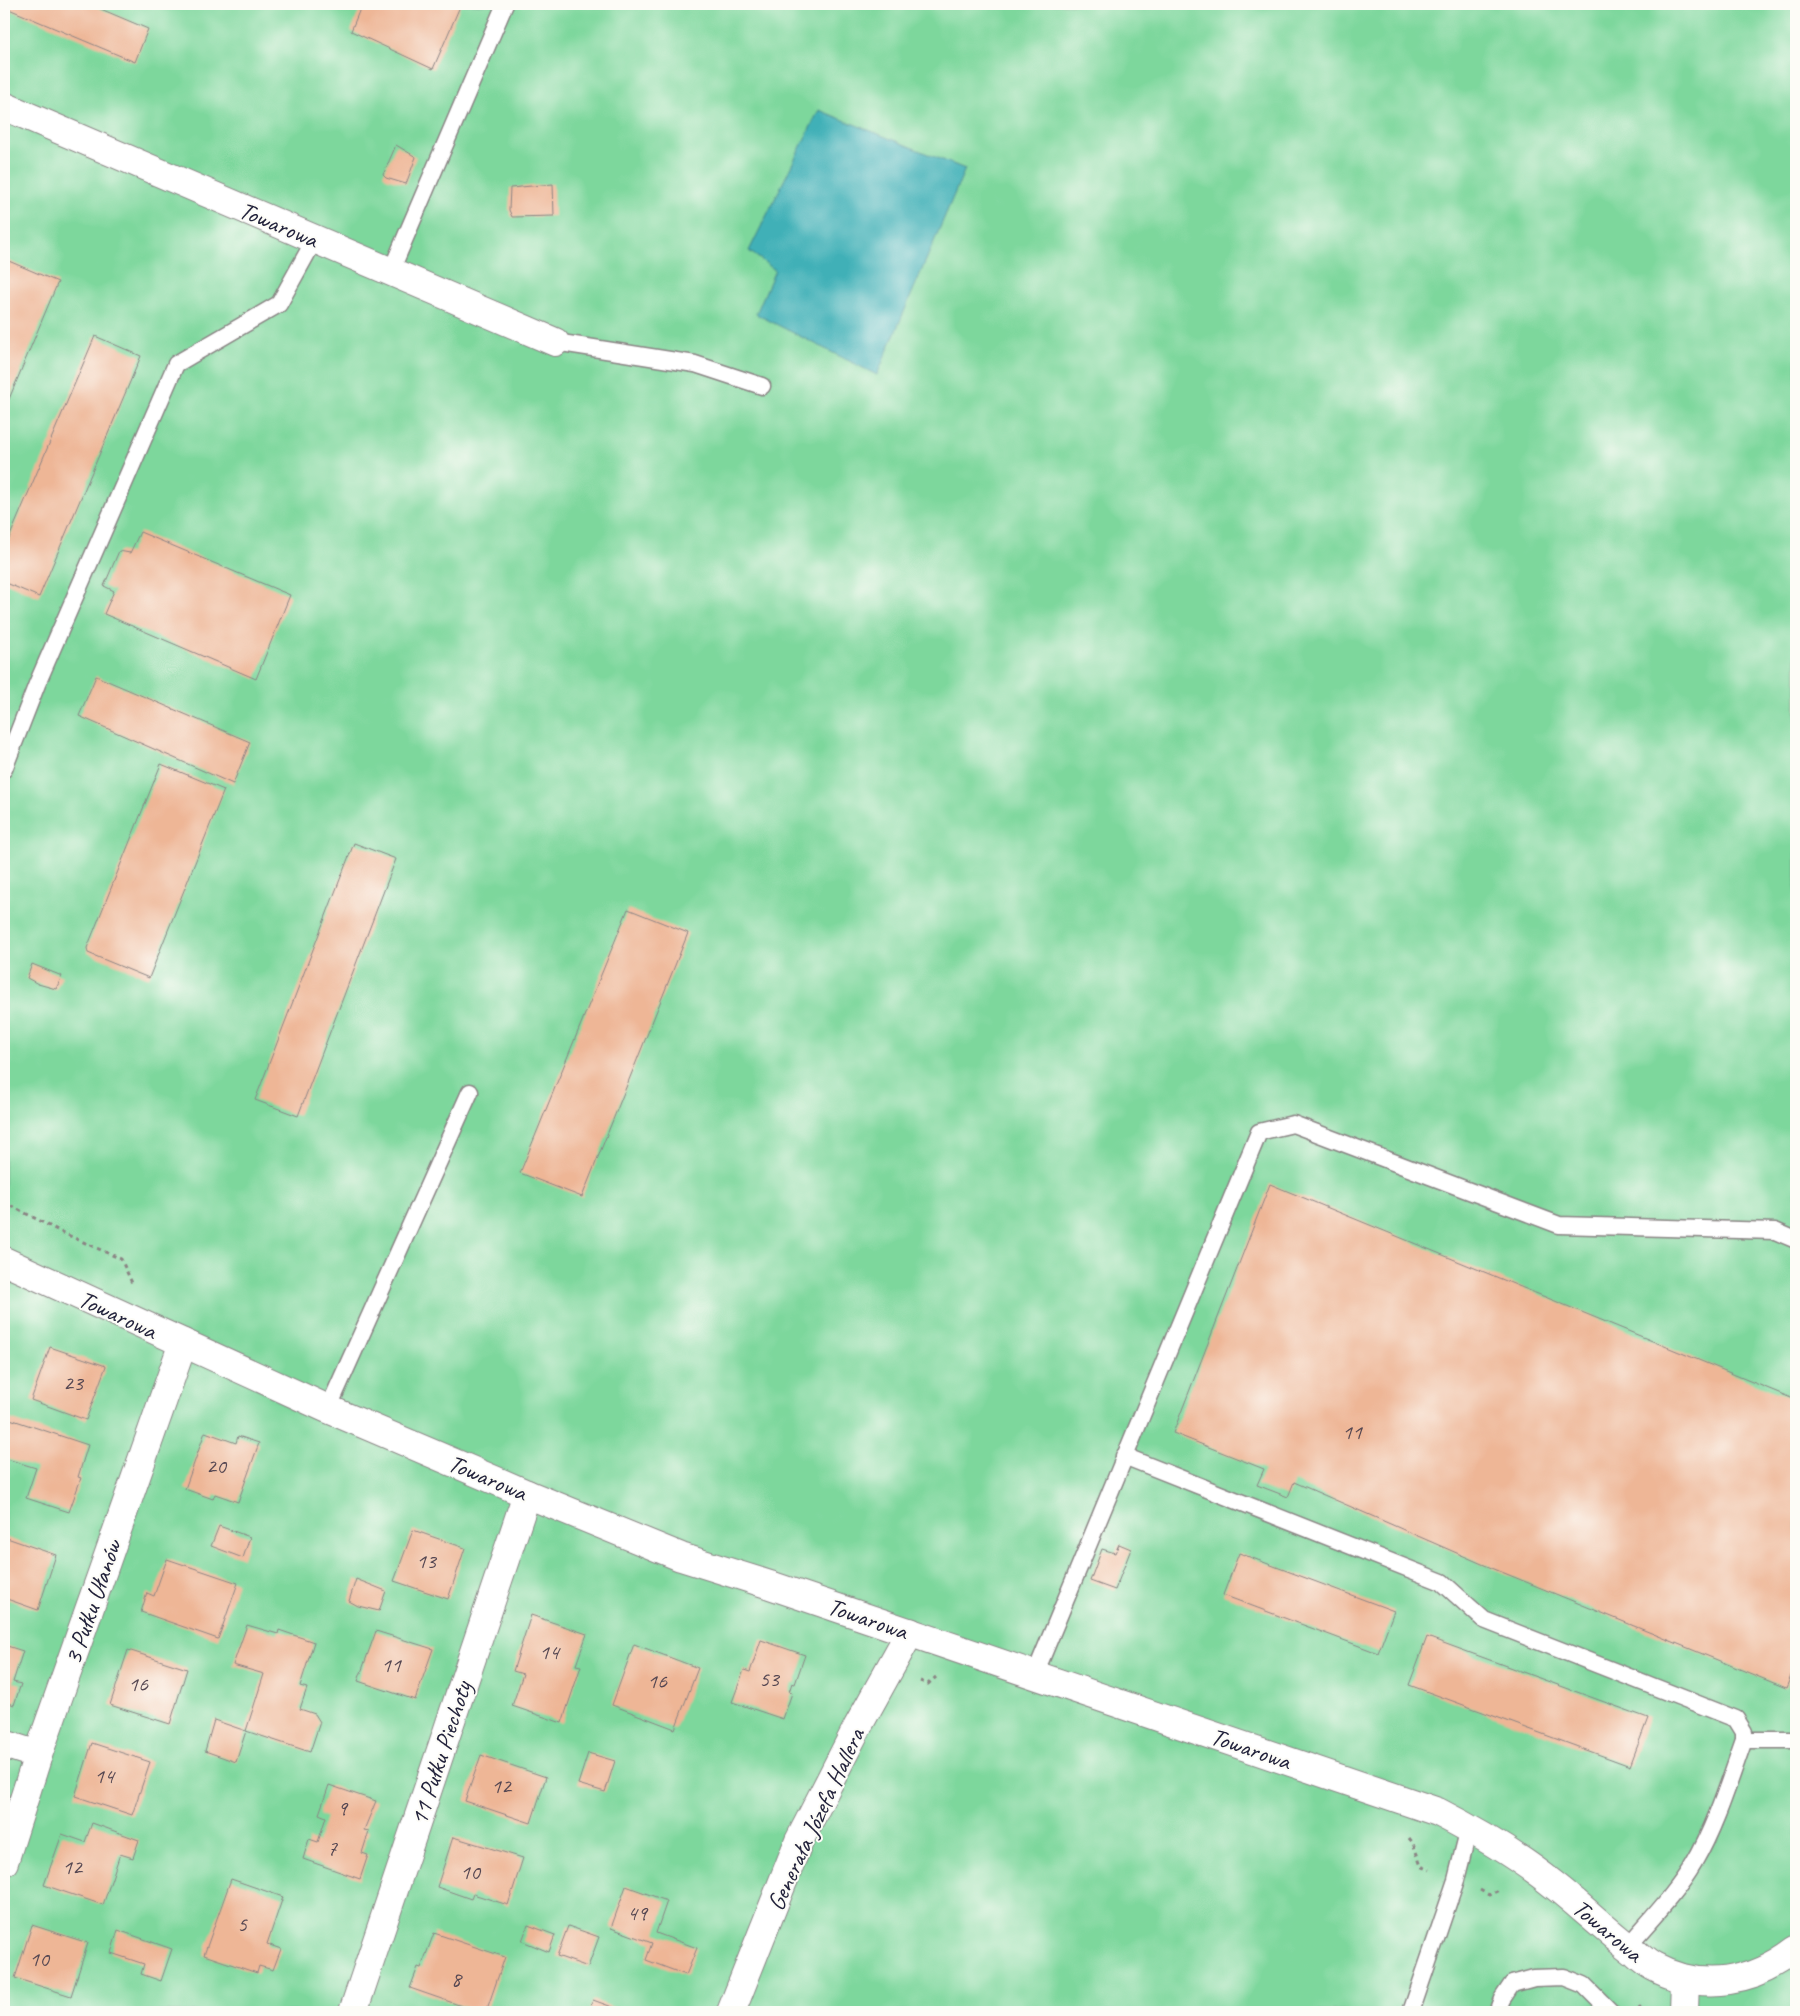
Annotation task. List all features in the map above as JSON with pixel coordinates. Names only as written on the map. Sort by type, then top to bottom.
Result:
[{"type":"street","name":"Towarowa","points":[[4,106],[555,342]]},
{"type":"street","name":"Towarowa","points":[[4,1261],[328,1410],[681,1557],[910,1632],[1438,1812],[1499,1844],[1553,1884],[1653,1967],[1685,1979],[1717,1982],[1744,1978],[1772,1966],[1796,1950]]},
{"type":"street","name":"3 Pułku Ułanów","points":[[4,1862],[38,1755],[183,1343]]},
{"type":"street","name":"11 Pułku Piechoty","points":[[353,2012],[527,1494]]},
{"type":"street","name":"Generała Józefa Hallera","points":[[731,2012],[800,1841],[858,1726],[910,1632]]},
{"type":"street","points":[[4,1744],[38,1755]]},
{"type":"street","points":[[1684,2012],[1685,1979]]},
{"type":"lane","points":[[390,271],[506,4]]},
{"type":"lane","points":[[4,769],[36,684],[176,364],[279,304],[315,239]]},
{"type":"lane","points":[[555,342],[695,364],[762,386]]},
{"type":"lane","points":[[328,1410],[470,1092]]},
{"type":"lane","points":[[1034,1674],[1259,1132],[1293,1124],[1558,1225],[1775,1230],[1796,1240]]},
{"type":"lane","points":[[1124,1456],[1442,1582],[1484,1620],[1736,1719],[1744,1732],[1744,1740],[1714,1826],[1693,1865],[1654,1918],[1627,1947]]},
{"type":"lane","points":[[1744,1740],[1796,1740]]},
{"type":"lane","points":[[1411,2012],[1456,1880],[1469,1828]]},
{"type":"lane","points":[[1497,2012],[1502,1999],[1512,1984],[1534,1978],[1564,1977],[1584,1985],[1611,2012]]},
{"type":"green space","points":[[4,4],[1796,4],[1796,2012],[4,2012]]},
{"type":"water","points":[[819,110],[965,169],[877,375],[756,314],[775,270],[749,251]]},
{"type":"building","points":[[4,4],[89,4],[148,29],[135,62],[4,7]]},
{"type":"building","points":[[362,4],[461,4],[433,69],[351,31]]},
{"type":"building","points":[[396,145],[416,157],[406,184],[386,178],[383,175]]},
{"type":"building","points":[[553,184],[554,216],[512,217],[509,210],[510,188]]},
{"type":"building","points":[[4,259],[58,282],[4,411]]},
{"type":"building","points":[[95,336],[141,356],[39,597],[4,582],[4,550]]},
{"type":"building","points":[[140,532],[290,595],[256,679],[104,614],[114,591],[104,586],[119,551],[130,553]]},
{"type":"building","points":[[96,676],[250,742],[233,784],[79,716]]},
{"type":"building","points":[[161,764],[224,790],[149,978],[88,953],[87,948]]},
{"type":"building","points":[[354,843],[396,859],[298,1116],[255,1100]]},
{"type":"building","points":[[628,909],[688,933],[582,1197],[520,1173]]},
{"type":"building","points":[[32,964],[62,976],[56,989],[38,984],[27,978]]},
{"type":"building","points":[[1270,1184],[1796,1400],[1796,1664],[1786,1688],[1482,1564],[1294,1482],[1288,1497],[1257,1485],[1264,1469],[1173,1433]]},
{"type":"building","points":[[50,1347],[106,1366],[86,1420],[31,1400]]},
{"type":"building","points":[[4,1417],[88,1445],[78,1477],[81,1478],[69,1512],[26,1498],[36,1468],[4,1458]]},
{"type":"building","points":[[205,1432],[236,1443],[238,1436],[259,1443],[238,1502],[215,1494],[213,1499],[185,1489]]},
{"type":"building","points":[[219,1526],[250,1537],[243,1558],[211,1546]]},
{"type":"building","points":[[413,1530],[465,1548],[448,1599],[394,1581]]},
{"type":"building","points":[[4,1537],[56,1555],[38,1610],[4,1598]]},
{"type":"building","points":[[1119,1544],[1131,1549],[1115,1590],[1090,1581],[1102,1549],[1115,1553]]},
{"type":"building","points":[[1239,1553],[1394,1611],[1378,1653],[1223,1595]]},
{"type":"building","points":[[167,1559],[238,1583],[218,1639],[141,1612],[147,1593],[154,1596]]},
{"type":"building","points":[[356,1579],[386,1591],[379,1611],[358,1606],[349,1601]]},
{"type":"building","points":[[531,1615],[587,1634],[576,1665],[581,1666],[562,1723],[512,1706],[523,1674],[513,1671]]},
{"type":"building","points":[[247,1625],[278,1634],[279,1630],[314,1642],[300,1686],[307,1688],[300,1709],[315,1714],[320,1722],[310,1752],[246,1731],[264,1674],[233,1665]]},
{"type":"building","points":[[376,1631],[433,1649],[415,1700],[358,1681]]},
{"type":"building","points":[[1427,1637],[1648,1718],[1630,1766],[1409,1685]]},
{"type":"building","points":[[761,1640],[805,1655],[795,1684],[792,1683],[789,1692],[792,1693],[783,1719],[732,1702],[744,1670],[750,1672]]},
{"type":"building","points":[[634,1644],[698,1668],[675,1729],[612,1705]]},
{"type":"building","points":[[4,1645],[23,1651],[13,1682],[21,1684],[14,1705],[4,1701]]},
{"type":"building","points":[[128,1650],[187,1669],[170,1724],[110,1705]]},
{"type":"building","points":[[214,1720],[246,1731],[236,1762],[205,1751]]},
{"type":"building","points":[[92,1743],[150,1762],[132,1815],[75,1796]]},
{"type":"building","points":[[588,1753],[615,1761],[605,1792],[578,1784]]},
{"type":"building","points":[[481,1755],[546,1777],[531,1823],[465,1801]]},
{"type":"building","points":[[329,1785],[376,1801],[364,1830],[369,1831],[362,1853],[368,1855],[360,1879],[303,1859],[309,1839],[318,1842],[326,1817],[319,1814]]},
{"type":"building","points":[[92,1823],[139,1840],[133,1858],[120,1854],[103,1905],[44,1885],[62,1834],[85,1842]]},
{"type":"building","points":[[453,1837],[523,1858],[508,1905],[473,1894],[471,1899],[437,1887]]},
{"type":"building","points":[[231,1879],[283,1897],[267,1944],[281,1949],[273,1970],[259,1966],[257,1973],[204,1955]]},
{"type":"building","points":[[626,1886],[667,1901],[656,1933],[697,1948],[686,1975],[646,1960],[652,1943],[611,1928]]},
{"type":"building","points":[[32,1925],[88,1943],[71,1996],[15,1978]]},
{"type":"building","points":[[528,1925],[555,1935],[549,1952],[522,1941]]},
{"type":"building","points":[[568,1926],[599,1937],[588,1967],[557,1956]]},
{"type":"building","points":[[118,1930],[172,1949],[161,1981],[141,1974],[144,1964],[111,1953]]},
{"type":"building","points":[[434,1933],[505,1957],[486,2012],[479,2012],[410,1988],[418,1967],[421,1968]]},
{"type":"building","points":[[593,2000],[626,2012],[589,2012]]}]
